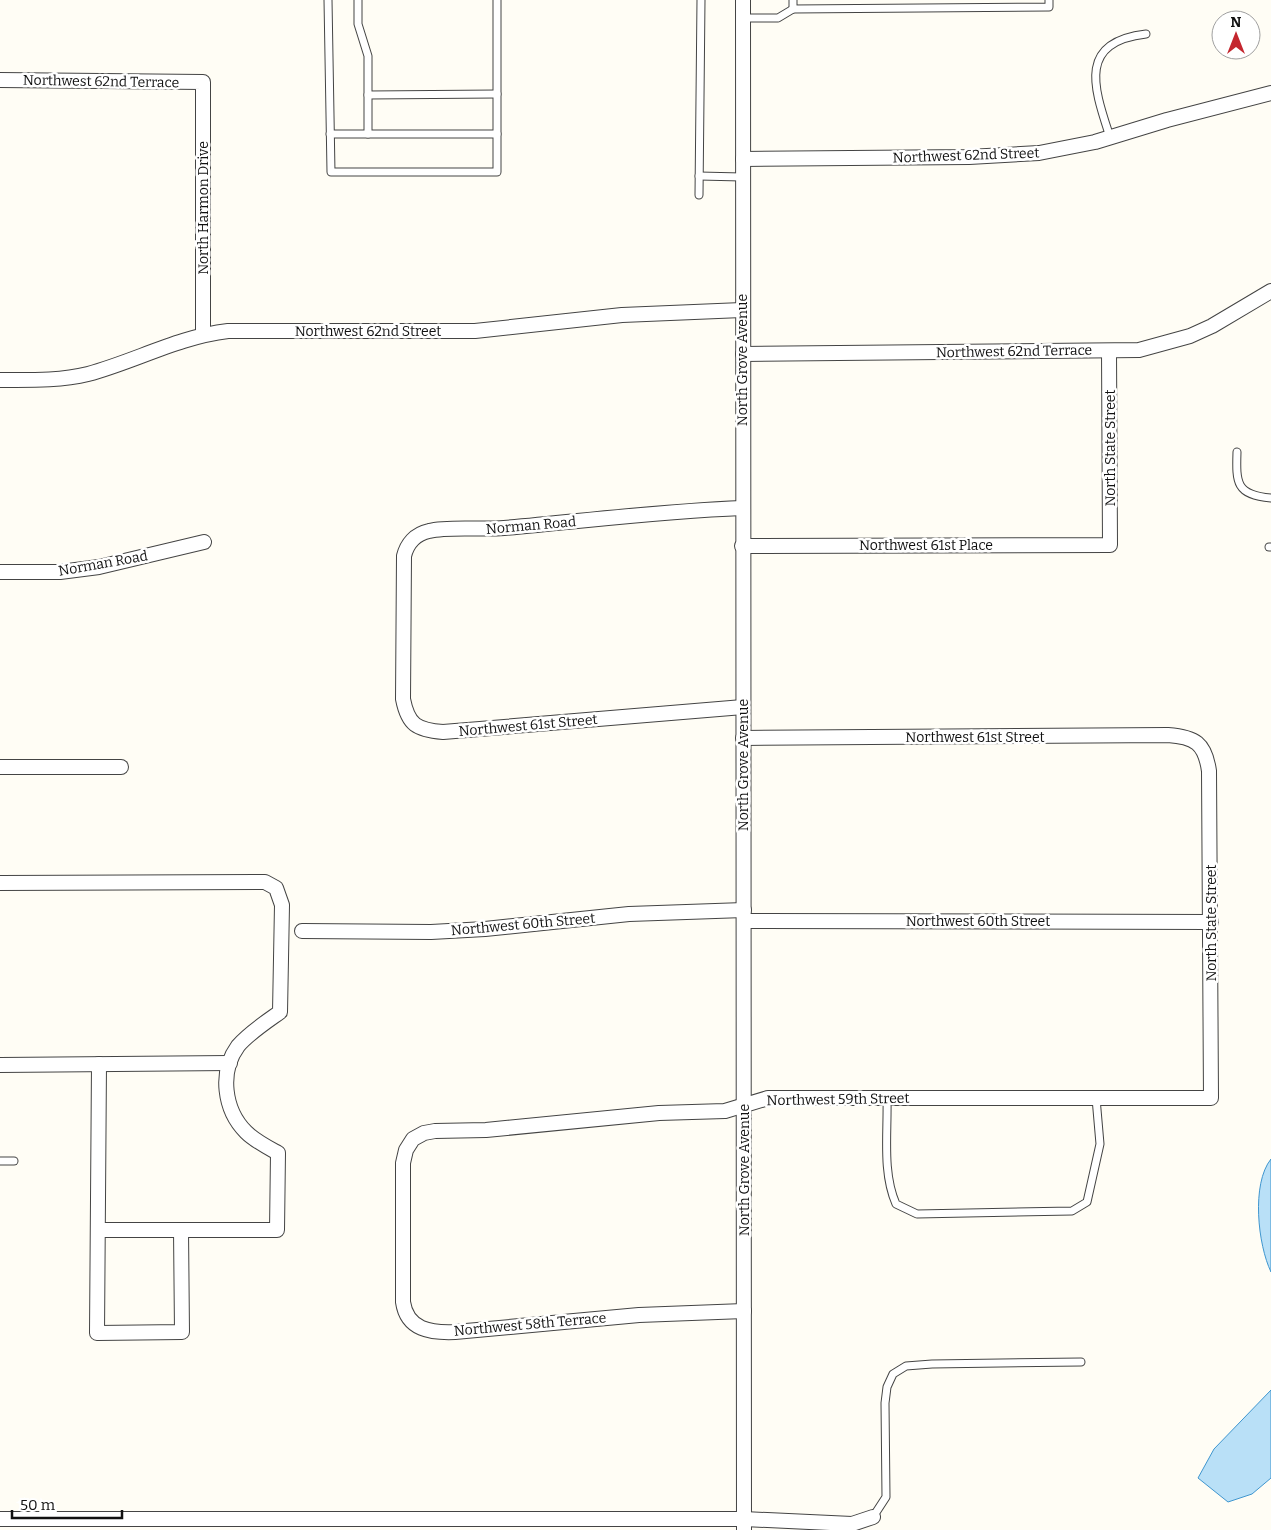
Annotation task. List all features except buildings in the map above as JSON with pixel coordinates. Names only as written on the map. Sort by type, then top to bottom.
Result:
[{"type":"street","name":"North Grove Avenue","points":[[743,0],[744,1525]]},
{"type":"street","name":"Northwest 62nd Terrace","points":[[0,80],[203,82]]},
{"type":"street","name":"North Harmon Drive","points":[[203,82],[203,334]]},
{"type":"street","name":"Northwest 62nd Street","points":[[743,159],[1012,156],[1069,148],[1271,93]]},
{"type":"street","name":"Northwest 62nd Terrace","points":[[743,354],[1139,350],[1190,336],[1271,291]]},
{"type":"street","name":"Northwest 62nd Street","points":[[0,380],[59,379],[88,374],[203,334],[228,331],[475,331],[622,315],[742,310]]},
{"type":"street","name":"North State Street","points":[[1109,350],[1110,545]]},
{"type":"street","name":"Norman Road","points":[[403,628],[404,556],[406,546],[415,537],[428,531],[501,528],[682,510],[742,508]]},
{"type":"street","name":"Norman Road","points":[[0,572],[60,572],[100,567],[204,542]]},
{"type":"street","name":"Northwest 61st Place","points":[[742,546],[1110,545]]},
{"type":"street","name":"Northwest 61st Street","points":[[403,628],[403,699],[406,714],[416,726],[428,731],[443,732],[743,707]]},
{"type":"street","name":"Northwest 61st Street","points":[[743,738],[1168,735],[1193,739],[1203,749]]},
{"type":"street","name":"North State Street","points":[[1203,749],[1210,772],[1212,1098]]},
{"type":"street","points":[[0,767],[121,767]]},
{"type":"street","points":[[0,883],[265,882],[276,888],[282,905],[280,1012],[239,1046],[230,1063],[226,1085],[228,1100],[234,1116],[245,1132],[278,1153],[277,1230],[98,1230]]},
{"type":"street","name":"Northwest 60th Street","points":[[302,931],[467,930],[638,914],[1211,922]]},
{"type":"street","points":[[0,1065],[230,1063]]},
{"type":"street","points":[[99,1064],[98,1333],[182,1332],[181,1230]]},
{"type":"street","name":"Northwest 59th Street","points":[[403,1231],[403,1163],[406,1150],[413,1140],[424,1133],[486,1130],[659,1113],[725,1111],[768,1098],[1212,1098]]},
{"type":"street","name":"Northwest 58th Terrace","points":[[403,1231],[405,1314],[410,1321],[428,1330],[455,1332],[639,1314],[744,1311]]},
{"type":"street","points":[[0,1519],[744,1525],[852,1524],[873,1517]]},
{"type":"lane","points":[[328,0],[331,172],[497,172],[497,0]]},
{"type":"lane","points":[[358,0],[358,24],[368,56],[368,134]]},
{"type":"lane","points":[[698,195],[701,0]]},
{"type":"lane","points":[[793,0],[793,9]]},
{"type":"lane","points":[[834,0],[834,10]]},
{"type":"lane","points":[[743,18],[778,18],[793,9],[834,10],[1008,3],[1049,7],[1049,0]]},
{"type":"lane","points":[[1110,137],[1096,94],[1099,60],[1114,41],[1127,36],[1146,34]]},
{"type":"lane","points":[[368,95],[497,94]]},
{"type":"lane","points":[[330,134],[497,134]]},
{"type":"lane","points":[[699,176],[742,177]]},
{"type":"lane","points":[[1237,452],[1236,479],[1242,491],[1258,497],[1271,498]]},
{"type":"lane","points":[[887,1098],[889,1188],[896,1204],[917,1214],[958,1215],[1072,1211],[1087,1202],[1100,1144],[1096,1098]]},
{"type":"lane","points":[[0,1160],[14,1161]]},
{"type":"lane","points":[[873,1517],[886,1497],[885,1403],[887,1387],[893,1374],[906,1366],[932,1364],[1080,1362]]},
{"type":"water","points":[[1271,1159],[1271,1272],[1266,1260],[1260,1231],[1259,1199],[1261,1183]]},
{"type":"water","points":[[1271,1390],[1271,1478],[1252,1494],[1228,1502],[1198,1478],[1214,1449]]}]
